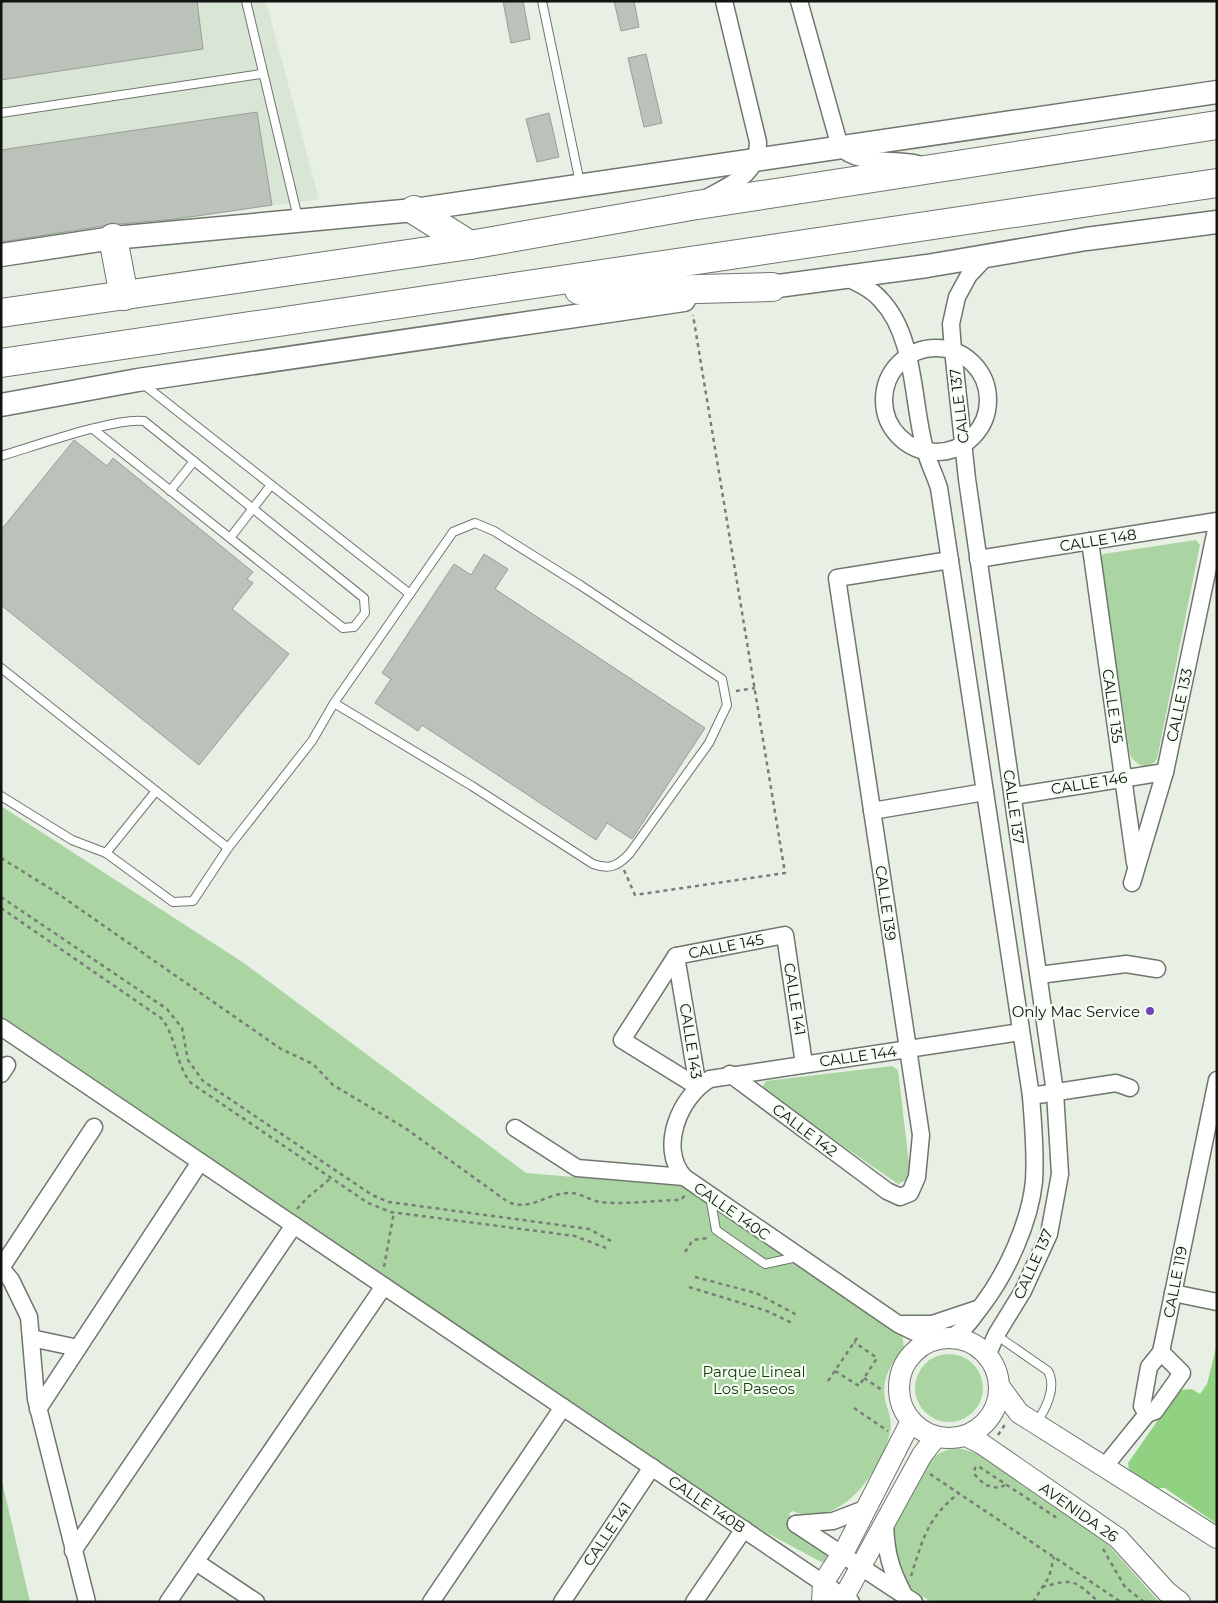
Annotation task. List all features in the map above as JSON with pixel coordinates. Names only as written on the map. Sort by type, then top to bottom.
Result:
[{"type":"highway","points":[[1159,133],[1185,117],[1217,109]]},
{"type":"highway","points":[[1,313],[470,245],[691,206],[1217,125]]},
{"type":"highway","points":[[1,363],[1217,182]]},
{"type":"highway","points":[[414,210],[470,245]]},
{"type":"highway","points":[[113,238],[124,296]]},
{"type":"highway","points":[[508,288],[624,291],[772,287]]},
{"type":"main road","points":[[1,255],[113,238],[414,210],[1217,92]]},
{"type":"main road","points":[[1,405],[138,380],[846,277],[1086,239],[1217,222]]},
{"type":"street","points":[[691,206],[744,177],[756,161],[758,142],[724,1]]},
{"type":"street","points":[[800,1],[840,147],[847,154],[861,159],[897,160],[933,168]]},
{"type":"street","name":"CALLE 137","points":[[987,256],[969,275],[957,296],[951,324],[953,350],[978,559],[1055,1092],[1060,1174],[1049,1234],[1023,1291],[996,1335],[988,1356]]},
{"type":"street","name":"CALLE 137","points":[[846,277],[869,289],[886,306],[898,327],[908,356],[925,451],[939,488],[1031,1096],[1035,1147],[1034,1183],[1014,1250],[994,1289],[961,1334],[941,1339]]},
{"type":"street","points":[[930,349],[953,350],[968,358],[979,370],[986,385],[988,402],[985,419],[976,433],[964,444],[952,450],[925,451],[909,444],[896,433],[888,418],[884,401],[887,384],[895,368],[908,356],[930,349]]},
{"type":"street","name":"CALLE 148","points":[[978,559],[1217,521]]},
{"type":"street","name":"CALLE 133","points":[[1134,877],[1165,772],[1217,525]]},
{"type":"street","name":"CALLE 135","points":[[1090,541],[1123,778],[1134,877]]},
{"type":"street","name":"CALLE 139","points":[[881,1186],[894,1195],[904,1197],[910,1193],[917,1177],[922,1135],[907,1049],[837,578],[950,560]]},
{"type":"street","points":[[974,716],[1000,710]]},
{"type":"street","name":"CALLE 146","points":[[1013,796],[1165,772]]},
{"type":"street","points":[[872,810],[985,792]]},
{"type":"street","points":[[1000,890],[1026,886]]},
{"type":"street","name":"CALLE 145","points":[[698,1087],[622,1040],[676,956],[785,935]]},
{"type":"street","name":"CALLE 141","points":[[785,935],[804,1064]]},
{"type":"street","name":"CALLE 143","points":[[676,956],[698,1087],[684,1106],[672,1144],[674,1163],[690,1181]]},
{"type":"street","points":[[1038,975],[1126,964],[1157,969]]},
{"type":"street","name":"CALLE 140B","points":[[1,1027],[744,1529],[823,1592],[843,1600]]},
{"type":"street","name":"CALLE 144","points":[[698,1087],[710,1079],[730,1074],[1021,1032]]},
{"type":"street","name":"CALLE 142","points":[[730,1074],[881,1186]]},
{"type":"street","name":"CALLE 119","points":[[1147,1414],[1142,1406],[1149,1367],[1161,1352],[1217,1080]]},
{"type":"street","points":[[1031,1096],[1116,1083],[1130,1088]]},
{"type":"street","points":[[87,1602],[38,1409],[29,1317],[11,1280],[1,1268],[94,1127]]},
{"type":"street","name":"CALLE 140C","points":[[515,1128],[577,1168],[690,1181],[898,1324],[941,1339]]},
{"type":"street","points":[[38,1409],[200,1162]]},
{"type":"street","points":[[73,1551],[291,1223]]},
{"type":"street","points":[[168,1602],[384,1286]]},
{"type":"street","points":[[1173,1293],[1217,1302]]},
{"type":"street","points":[[898,1324],[932,1324],[980,1308]]},
{"type":"street","points":[[31,1338],[78,1348]]},
{"type":"street","points":[[1000,1387],[997,1403],[991,1417],[980,1428],[966,1436],[951,1438],[936,1437],[922,1431],[911,1421],[904,1409],[900,1396],[902,1375],[911,1356],[921,1347],[941,1339],[963,1340],[976,1346],[988,1356],[995,1368],[1000,1387],[1016,1410],[1217,1538]]},
{"type":"street","points":[[1105,1466],[1147,1414],[1155,1411],[1182,1373],[1161,1352]]},
{"type":"street","points":[[431,1602],[563,1407]]},
{"type":"street","points":[[823,1592],[911,1421]]},
{"type":"street","name":"AVENIDA 26","points":[[966,1436],[982,1444],[1118,1538],[1167,1592],[1180,1602]]},
{"type":"street","points":[[843,1600],[922,1455],[936,1437]]},
{"type":"street","name":"CALLE 141","points":[[562,1602],[652,1467]]},
{"type":"street","points":[[867,1508],[833,1521],[796,1524],[862,1567],[909,1592]]},
{"type":"street","points":[[885,1524],[886,1552],[890,1568],[909,1592]]},
{"type":"street","points":[[694,1602],[744,1529]]},
{"type":"street","points":[[196,1562],[256,1602]]},
{"type":"lane","points":[[246,1],[298,221]]},
{"type":"lane","points":[[542,1],[581,186]]},
{"type":"lane","points":[[1,113],[262,74]]},
{"type":"lane","points":[[138,380],[410,594]]},
{"type":"lane","points":[[1,456],[93,429],[135,419],[144,421],[364,598],[365,613],[354,627],[343,628],[93,429]]},
{"type":"lane","points":[[170,491],[194,461]]},
{"type":"lane","points":[[230,538],[271,485]]},
{"type":"lane","points":[[1,796],[72,840],[106,853],[173,902],[193,901],[228,848],[312,741],[334,703],[453,532],[475,523],[494,531],[722,679],[727,705],[709,743],[620,863],[603,868],[593,864],[472,786],[334,703]]},
{"type":"lane","points":[[1,668],[228,848]]},
{"type":"lane","points":[[106,853],[156,791]]},
{"type":"lane","points":[[710,1195],[716,1230],[766,1264],[799,1256]]},
{"type":"lane","points":[[996,1335],[1048,1370],[1052,1378],[1044,1412],[1036,1424]]},
{"type":"path","points":[[620,863],[635,895],[785,873],[691,299]]},
{"type":"path","points":[[724,693],[755,688]]},
{"type":"path","points":[[1,858],[52,889],[281,1049],[313,1064],[333,1085],[405,1128],[508,1202],[518,1207],[532,1204],[551,1195],[570,1193],[600,1202],[681,1200],[690,1181]]},
{"type":"path","points":[[1,897],[167,1009],[182,1028],[188,1060],[203,1081],[372,1195],[389,1202],[589,1229],[611,1241]]},
{"type":"path","points":[[1,908],[161,1018],[169,1027],[181,1066],[191,1083],[368,1203],[394,1212],[575,1236],[606,1248]]},
{"type":"path","points":[[291,1223],[307,1198],[331,1178]]},
{"type":"path","points":[[384,1286],[382,1276],[394,1212]]},
{"type":"path","points":[[685,1252],[693,1240],[708,1238]]},
{"type":"path","points":[[695,1276],[756,1293],[797,1315]]},
{"type":"path","points":[[688,1286],[767,1311],[792,1323]]},
{"type":"path","points":[[828,1381],[858,1335]]},
{"type":"path","points":[[835,1370],[859,1386],[877,1358],[854,1342]]},
{"type":"path","points":[[864,1378],[882,1390]]},
{"type":"path","points":[[854,1408],[888,1431]]},
{"type":"path","points":[[995,1439],[1008,1420]]},
{"type":"path","points":[[1005,1485],[999,1488],[985,1485],[974,1474],[974,1468],[978,1466],[1058,1518]]},
{"type":"path","points":[[929,1473],[1121,1602]]},
{"type":"path","points":[[909,1592],[928,1525],[944,1506],[959,1493]]},
{"type":"path","points":[[1099,1546],[1105,1551],[1125,1587],[1144,1602]]},
{"type":"path","points":[[1033,1602],[1050,1577],[1054,1557]]},
{"type":"path","points":[[1042,1587],[1069,1580],[1076,1583],[1099,1602]]},
{"type":"shaded area","points":[[1,1],[266,1],[319,199],[1,246]]},
{"type":"green space","points":[[1196,540],[1200,545],[1157,759],[1150,765],[1143,766],[1130,755],[1101,559],[1103,554]]},
{"type":"green space","name":"Parque Lineal Los Paseos","points":[[1,806],[244,963],[526,1173],[681,1186],[902,1334],[904,1348],[890,1368],[884,1390],[891,1429],[885,1449],[867,1481],[841,1506],[826,1513],[809,1515],[792,1511],[789,1514],[827,1556],[825,1562],[821,1562],[758,1528],[1,1016]]},
{"type":"green space","points":[[892,1066],[898,1070],[910,1172],[906,1180],[898,1184],[761,1089],[766,1081]]},
{"type":"green space","points":[[1217,1344],[1217,1524],[1165,1488],[1157,1488],[1129,1471],[1128,1463],[1179,1390],[1192,1389],[1200,1394],[1207,1384]]},
{"type":"green space","points":[[949,1354],[962,1357],[973,1364],[980,1375],[983,1388],[980,1401],[973,1412],[962,1419],[949,1422],[936,1419],[925,1412],[918,1401],[915,1388],[918,1375],[925,1364],[936,1357]]},
{"type":"green space","points":[[958,1448],[977,1453],[1104,1540],[1159,1602],[931,1602],[917,1592],[907,1584],[897,1567],[893,1544],[894,1527],[908,1494],[927,1464],[942,1452]]},
{"type":"green space","points":[[1,1477],[30,1602],[1,1602]]},
{"type":"building","points":[[1,1],[197,1],[203,49],[1,80]]},
{"type":"building","points":[[503,1],[523,1],[530,39],[511,43]]},
{"type":"building","points":[[614,1],[634,1],[639,27],[621,31]]},
{"type":"building","points":[[646,54],[662,123],[644,127],[628,58]]},
{"type":"building","points":[[257,112],[272,205],[176,219],[120,224],[111,223],[103,226],[1,242],[1,150]]},
{"type":"building","points":[[549,113],[559,157],[537,162],[526,119]]},
{"type":"building","points":[[74,440],[107,466],[113,458],[253,572],[247,579],[253,583],[232,609],[289,654],[199,765],[1,605],[1,530]]},
{"type":"building","points":[[484,554],[508,569],[495,589],[705,728],[632,839],[607,823],[596,840],[422,725],[418,731],[375,703],[391,679],[382,673],[454,564],[471,575]]},
{"type":"place","name":"Only Mac Service","points":[[1150,1011]]}]
